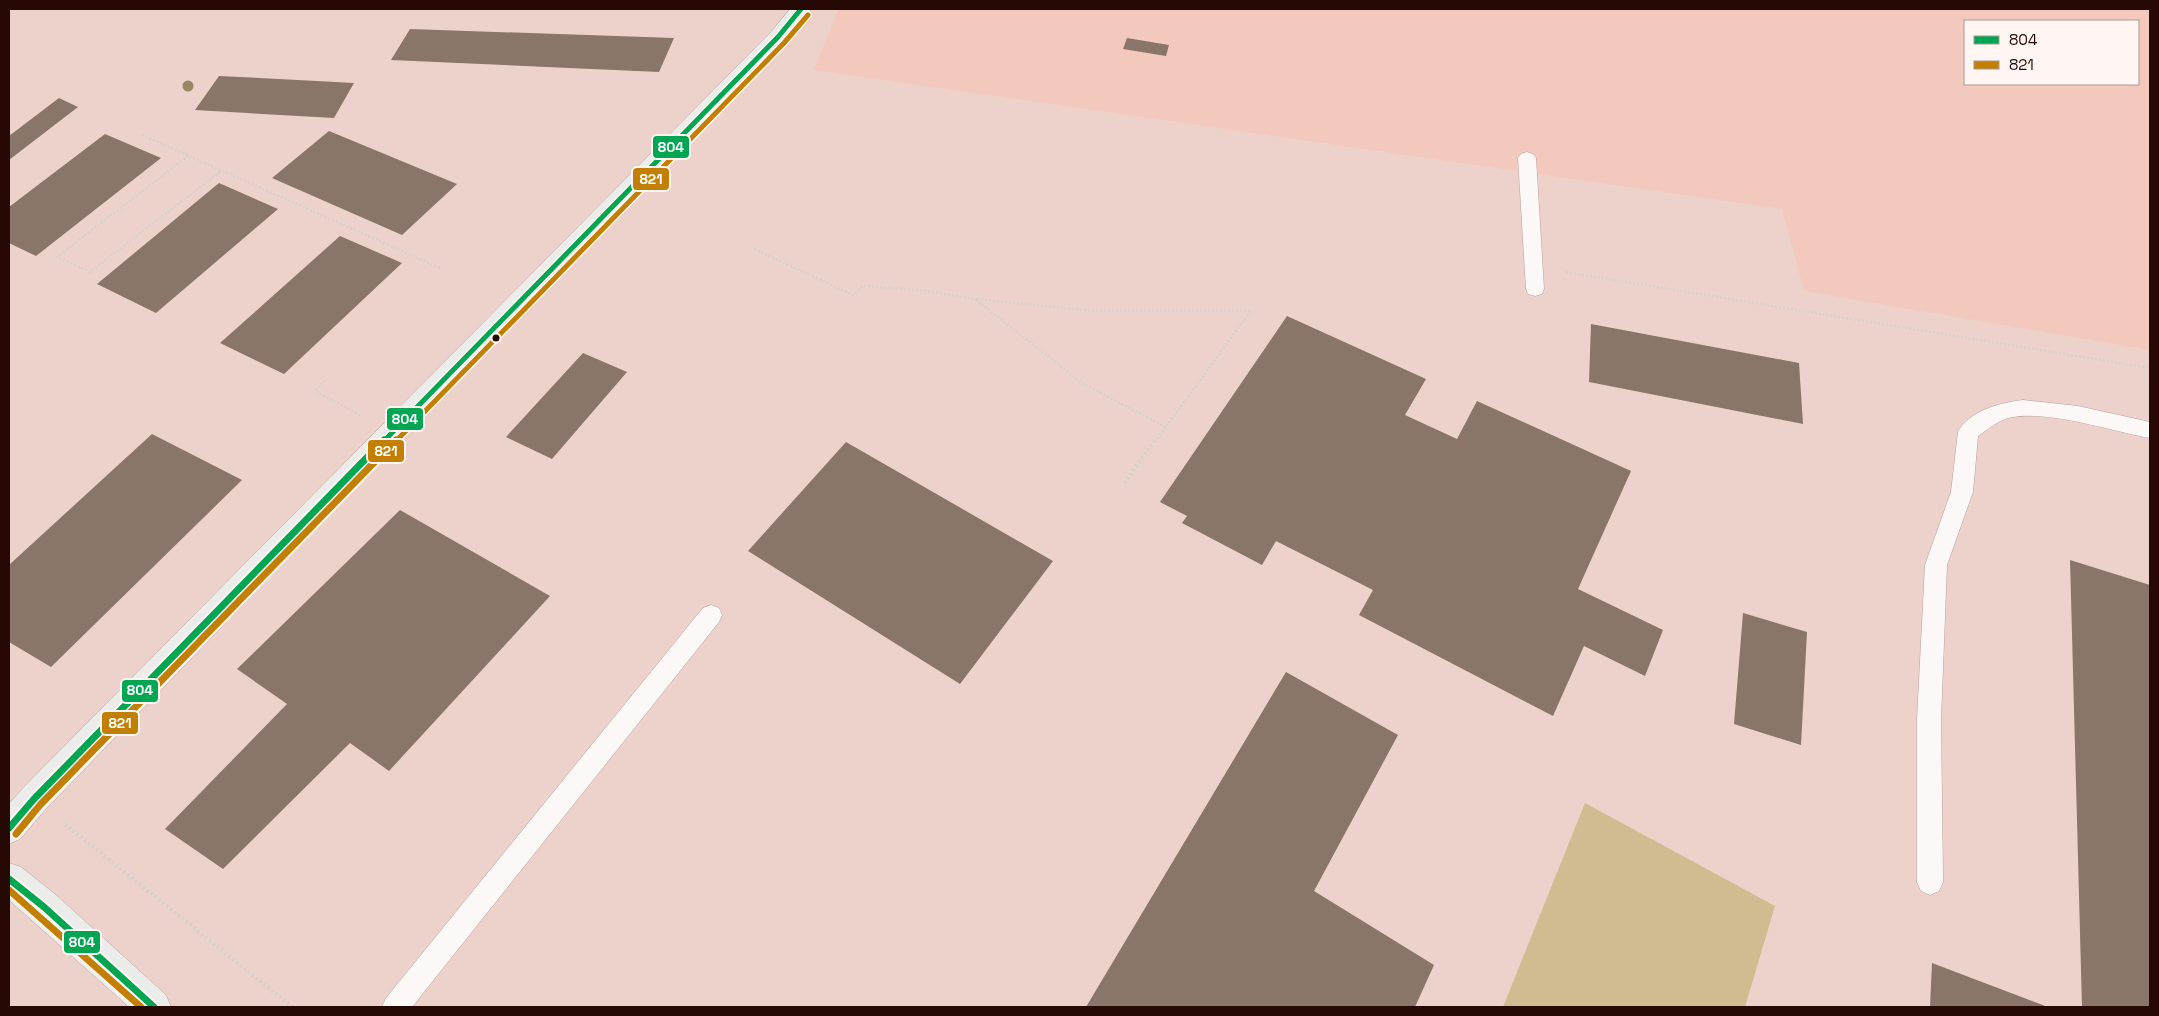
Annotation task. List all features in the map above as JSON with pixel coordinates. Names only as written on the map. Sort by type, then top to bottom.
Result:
[{"type":"street","points":[[9,828],[34,799],[778,37],[801,9]]},
{"type":"street","points":[[9,879],[44,907],[154,1007]]},
{"type":"lane","points":[[1527,158],[1535,290]]},
{"type":"lane","points":[[1930,882],[1929,720],[1936,565],[1962,492],[1968,432],[1986,420],[2007,410],[2028,408],[2150,430]]},
{"type":"lane","points":[[395,1007],[711,614]]},
{"type":"path","points":[[142,135],[440,268]]},
{"type":"path","points":[[188,156],[57,257],[90,272],[221,171]]},
{"type":"path","points":[[754,249],[853,295],[862,286],[920,290],[975,299],[1092,311],[1250,311],[1124,484]]},
{"type":"path","points":[[1534,267],[2150,368]]},
{"type":"path","points":[[975,299],[1082,383],[1166,427]]},
{"type":"path","points":[[325,380],[315,392],[392,431]]},
{"type":"path","points":[[63,822],[292,1007]]},
{"type":"shaded area","points":[[838,9],[2150,9],[2150,350],[1804,291],[1782,209],[814,70]]},
{"type":"shaded area","points":[[1585,803],[1775,906],[1745,1007],[1503,1007]]},
{"type":"building","points":[[410,29],[674,38],[659,72],[391,60]]},
{"type":"building","points":[[1127,38],[1169,45],[1166,56],[1123,49]]},
{"type":"building","points":[[219,76],[354,83],[334,118],[195,110]]},
{"type":"building","points":[[59,98],[78,107],[9,160],[9,136]]},
{"type":"building","points":[[329,131],[457,184],[402,235],[272,178]]},
{"type":"building","points":[[105,134],[161,158],[36,256],[9,243],[9,207]]},
{"type":"building","points":[[219,183],[278,209],[156,313],[97,284]]},
{"type":"building","points":[[340,236],[402,263],[284,374],[220,343]]},
{"type":"building","points":[[1287,316],[1426,379],[1405,415],[1457,439],[1477,401],[1631,471],[1578,589],[1663,630],[1645,676],[1584,646],[1553,716],[1359,615],[1373,590],[1276,541],[1262,565],[1182,523],[1187,516],[1160,502]]},
{"type":"building","points":[[1591,324],[1799,363],[1803,424],[1589,382]]},
{"type":"building","points":[[583,353],[627,372],[552,459],[506,437]]},
{"type":"building","points":[[152,434],[242,480],[51,667],[9,642],[9,565]]},
{"type":"building","points":[[846,442],[1053,561],[960,684],[748,551]]},
{"type":"building","points":[[400,510],[550,596],[389,771],[350,743],[223,869],[165,829],[287,704],[237,669]]},
{"type":"building","points":[[2070,560],[2150,585],[2150,1007],[2082,1007]]},
{"type":"building","points":[[1743,613],[1807,632],[1801,745],[1734,724]]},
{"type":"building","points":[[1286,672],[1398,735],[1314,891],[1434,965],[1415,1007],[1086,1007]]},
{"type":"building","points":[[1932,963],[2048,1007],[1930,1007]]},
{"type":"transit line","name":"804","points":[[9,828],[34,799],[778,37],[801,9]]},
{"type":"transit line","name":"821","points":[[16,834],[40,805],[784,43],[808,15]]},
{"type":"transit line","name":"804","points":[[9,879],[44,907],[154,1007]]},
{"type":"transit line","name":"821","points":[[9,890],[141,1007]]}]
